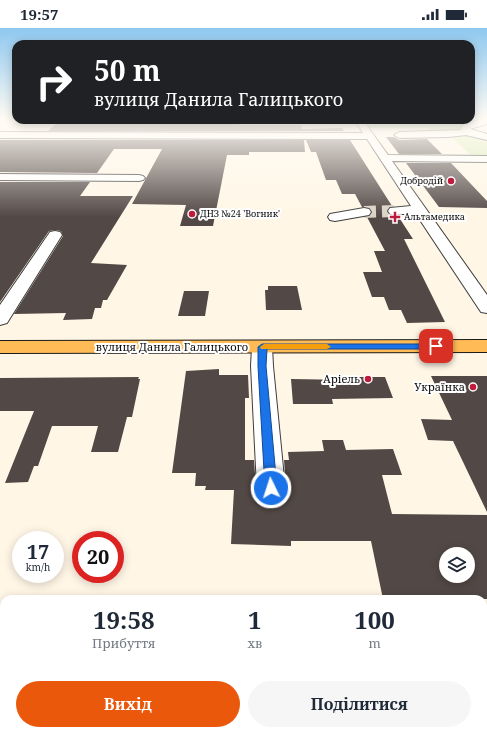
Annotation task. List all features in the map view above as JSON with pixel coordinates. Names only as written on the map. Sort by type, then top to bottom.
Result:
[{"type":"main road","name":"вулиця Данила Галицького","points":[[0,348],[487,346]]},
{"type":"street","points":[[381,151],[487,308]]},
{"type":"street","points":[[386,158],[487,159]]},
{"type":"street","points":[[0,177],[139,178]]},
{"type":"street","points":[[395,211],[421,210]]},
{"type":"street","points":[[334,217],[364,212]]},
{"type":"street","points":[[0,319],[55,235]]},
{"type":"street","points":[[262,347],[262,366],[271,488]]},
{"type":"green space","points":[[466,151],[487,151],[487,159],[475,159]]},
{"type":"building","points":[[0,151],[113,151],[97,173],[0,172]]},
{"type":"building","points":[[161,151],[305,151],[249,152],[249,155],[227,155],[213,226],[180,226],[186,205],[132,204]]},
{"type":"building","points":[[357,151],[392,206],[389,207],[387,212],[390,216],[398,216],[413,239],[404,239],[445,322],[407,323],[401,310],[389,310],[384,297],[372,297],[363,272],[382,272],[374,251],[385,251],[367,217],[370,216],[372,211],[369,208],[362,207],[355,194],[342,194],[336,180],[326,180],[316,152],[311,152]]},
{"type":"building","points":[[397,151],[439,151],[442,154],[399,154]]},
{"type":"building","points":[[406,163],[451,163],[487,201],[487,208],[439,207]]},
{"type":"building","points":[[0,182],[90,182],[80,196],[133,196],[91,263],[127,265],[107,300],[103,300],[101,308],[95,308],[92,319],[63,320],[66,313],[14,314],[63,236],[61,231],[49,231],[0,302]]},
{"type":"building","points":[[268,286],[297,286],[302,310],[266,310],[265,290],[268,290]]},
{"type":"building","points":[[184,291],[209,291],[205,316],[178,316]]},
{"type":"building","points":[[219,369],[219,375],[248,375],[249,398],[245,398],[245,460],[254,460],[256,488],[260,497],[271,500],[282,497],[286,488],[284,460],[289,460],[288,452],[324,451],[322,440],[343,440],[346,450],[393,449],[402,475],[382,475],[392,514],[487,515],[487,595],[382,595],[371,541],[291,541],[291,546],[231,544],[234,490],[205,490],[206,486],[195,486],[196,473],[172,473],[186,371]]},
{"type":"building","points":[[431,376],[487,376],[487,512],[453,441],[428,440],[421,419],[452,420]]},
{"type":"building","points":[[139,377],[138,379],[140,379],[132,417],[127,417],[118,452],[91,452],[98,426],[52,426],[38,466],[34,466],[28,482],[5,483],[34,411],[0,411],[0,378]]},
{"type":"building","points":[[348,377],[385,377],[393,398],[332,399],[333,404],[293,404],[291,379],[349,380]]},
{"type":"tunnel","points":[[364,212],[395,211]]},
{"type":"slow traffic","points":[[264,347],[327,347]]},
{"type":"place","name":"Добродій","points":[[451,181]]},
{"type":"place","name":"ДНЗ №24 'Вогник'","points":[[192,214]]},
{"type":"place","name":"Альтамедика","points":[[395,217]]},
{"type":"place","name":"Аріель","points":[[368,379]]},
{"type":"place","name":"Українка","points":[[473,387]]},
{"type":"route","points":[[271,488],[262,366],[262,347],[436,346]]}]
